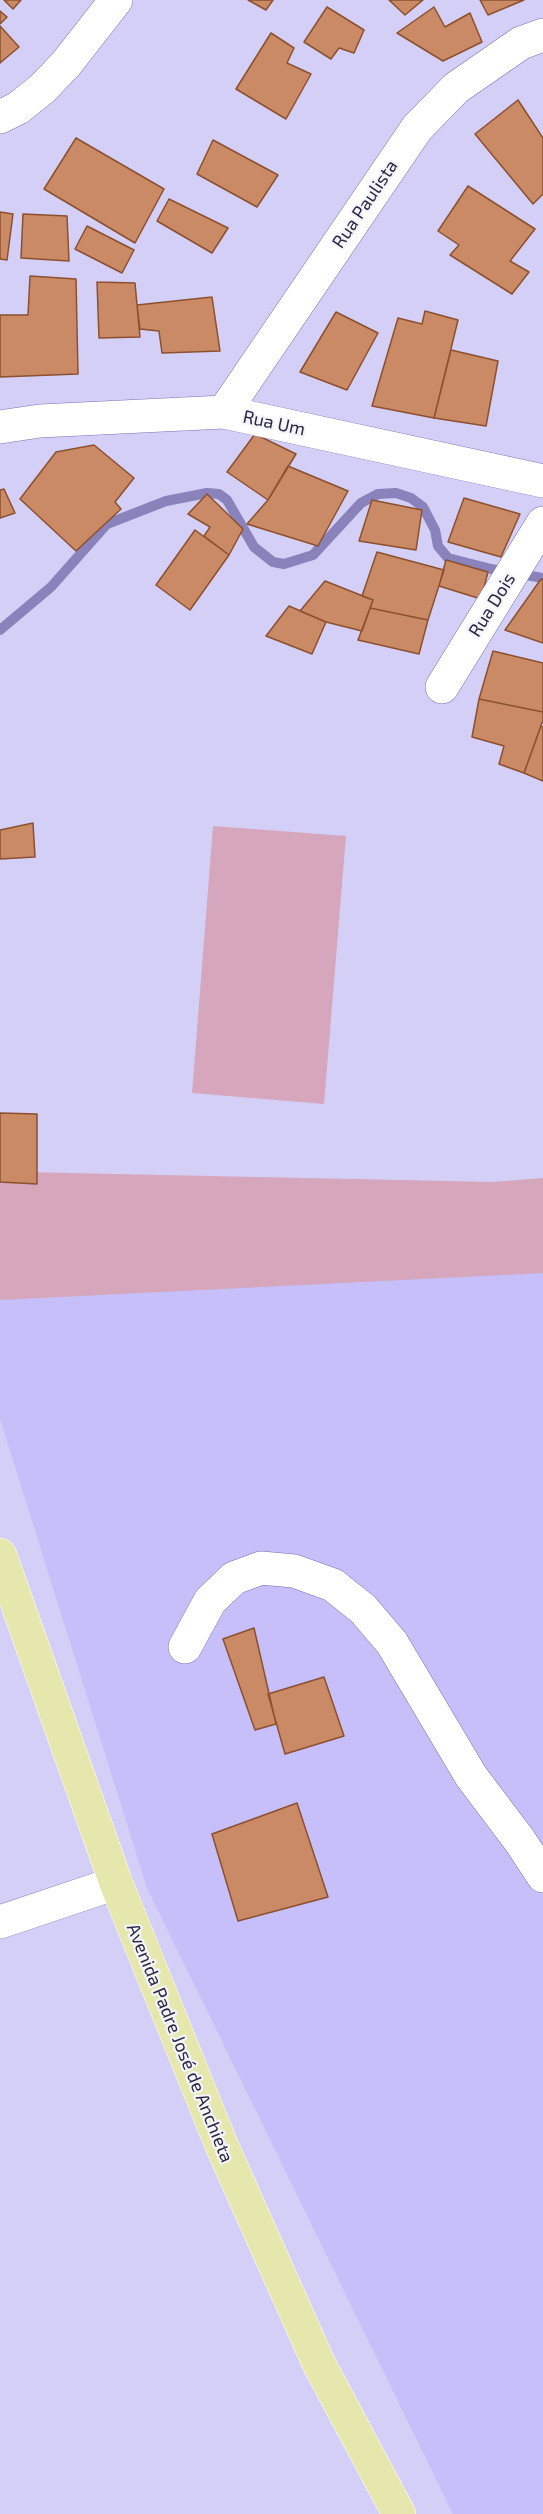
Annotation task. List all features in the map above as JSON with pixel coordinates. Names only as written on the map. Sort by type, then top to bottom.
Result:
[{"type":"main road","name":"Avenida Padre José de Anchieta","points":[[0,1555],[116,1883],[221,2144],[314,2354],[399,2514]]},
{"type":"street","points":[[0,117],[18,108],[42,89],[66,64],[116,0]]},
{"type":"street","name":"Rua Paulista","points":[[224,412],[417,128],[456,88],[521,44],[543,35]]},
{"type":"street","name":"Rua Um","points":[[0,427],[40,421],[224,412],[543,481]]},
{"type":"street","name":"Rua Dois","points":[[442,687],[543,523]]},
{"type":"street","points":[[185,1647],[210,1601],[234,1578],[261,1568],[294,1571],[333,1585],[363,1609],[393,1643],[471,1776],[543,1876]]},
{"type":"street","points":[[0,1922],[116,1883]]},
{"type":"shaded area","points":[[213,826],[346,836],[324,1104],[192,1093]]},
{"type":"shaded area","points":[[22,1172],[493,1182],[543,1178],[543,1273],[0,1300],[0,1174]]},
{"type":"shaded area","points":[[543,1264],[543,2514],[453,2514],[147,1888],[0,1419],[0,1291]]},
{"type":"building","points":[[4,0],[21,0],[13,9]]},
{"type":"building","points":[[248,0],[273,0],[266,10]]},
{"type":"building","points":[[389,0],[423,0],[405,15]]},
{"type":"building","points":[[480,0],[524,0],[488,15]]},
{"type":"building","points":[[327,7],[364,30],[354,53],[339,48],[331,59],[304,42]]},
{"type":"building","points":[[434,7],[445,27],[470,13],[482,42],[443,61],[397,33]]},
{"type":"building","points":[[0,11],[7,17],[0,24]]},
{"type":"building","points":[[0,26],[19,47],[0,63]]},
{"type":"building","points":[[271,33],[294,48],[287,63],[311,74],[286,119],[236,89]]},
{"type":"building","points":[[518,100],[543,138],[543,194],[533,204],[475,134]]},
{"type":"building","points":[[76,138],[164,189],[135,243],[44,189]]},
{"type":"building","points":[[213,140],[278,175],[257,207],[197,174]]},
{"type":"building","points":[[468,186],[535,229],[510,261],[529,272],[512,294],[450,255],[459,245],[438,231]]},
{"type":"building","points":[[169,199],[228,228],[212,253],[157,221]]},
{"type":"building","points":[[0,212],[13,214],[7,260],[0,259]]},
{"type":"building","points":[[23,214],[67,216],[69,261],[21,258]]},
{"type":"building","points":[[87,226],[134,250],[122,273],[75,249]]},
{"type":"building","points":[[30,276],[76,279],[78,374],[0,377],[0,315],[28,315]]},
{"type":"building","points":[[97,282],[135,283],[140,337],[99,338]]},
{"type":"building","points":[[212,297],[220,351],[162,353],[159,331],[140,329],[137,305]]},
{"type":"building","points":[[425,311],[458,320],[434,418],[372,406],[398,318],[422,324]]},
{"type":"building","points":[[336,312],[378,333],[347,390],[300,372]]},
{"type":"building","points":[[451,350],[498,361],[486,426],[434,418]]},
{"type":"building","points":[[255,434],[296,454],[268,500],[227,472]]},
{"type":"building","points":[[94,445],[134,478],[115,502],[121,509],[76,551],[20,499],[56,452]]},
{"type":"building","points":[[288,466],[348,491],[318,546],[247,524],[268,500]]},
{"type":"building","points":[[4,489],[15,513],[0,518],[0,490]]},
{"type":"building","points":[[207,494],[243,529],[229,555],[204,536],[210,527],[188,514]]},
{"type":"building","points":[[464,498],[520,514],[501,557],[448,542]]},
{"type":"building","points":[[372,500],[422,510],[416,550],[359,541]]},
{"type":"building","points":[[195,530],[229,555],[190,610],[156,585]]},
{"type":"building","points":[[377,552],[444,570],[428,620],[370,608],[373,600],[362,596]]},
{"type":"building","points":[[446,560],[488,572],[481,599],[439,586]]},
{"type":"building","points":[[541,579],[543,580],[543,643],[505,630]]},
{"type":"building","points":[[325,581],[373,600],[362,631],[326,622],[300,611]]},
{"type":"building","points":[[289,606],[326,622],[312,654],[266,636]]},
{"type":"building","points":[[370,608],[428,620],[419,654],[358,640]]},
{"type":"building","points":[[493,651],[543,663],[543,712],[479,699]]},
{"type":"building","points":[[479,699],[543,712],[543,720],[524,773],[499,764],[504,746],[472,737]]},
{"type":"building","points":[[541,726],[543,727],[543,781],[524,773]]},
{"type":"building","points":[[33,823],[35,857],[0,859],[0,830]]},
{"type":"building","points":[[0,1113],[37,1114],[37,1184],[0,1182]]},
{"type":"building","points":[[254,1628],[276,1724],[255,1730],[223,1639]]},
{"type":"building","points":[[324,1677],[344,1736],[285,1754],[268,1694]]},
{"type":"building","points":[[297,1803],[328,1897],[238,1921],[212,1834]]},
{"type":"waterway","points":[[0,630],[51,587],[107,524],[166,501],[207,493],[219,494],[227,500],[254,547],[273,562],[284,564],[313,555],[361,503],[378,494],[396,493],[411,498],[423,507],[435,530],[438,546],[448,558],[491,569],[543,578]]}]
